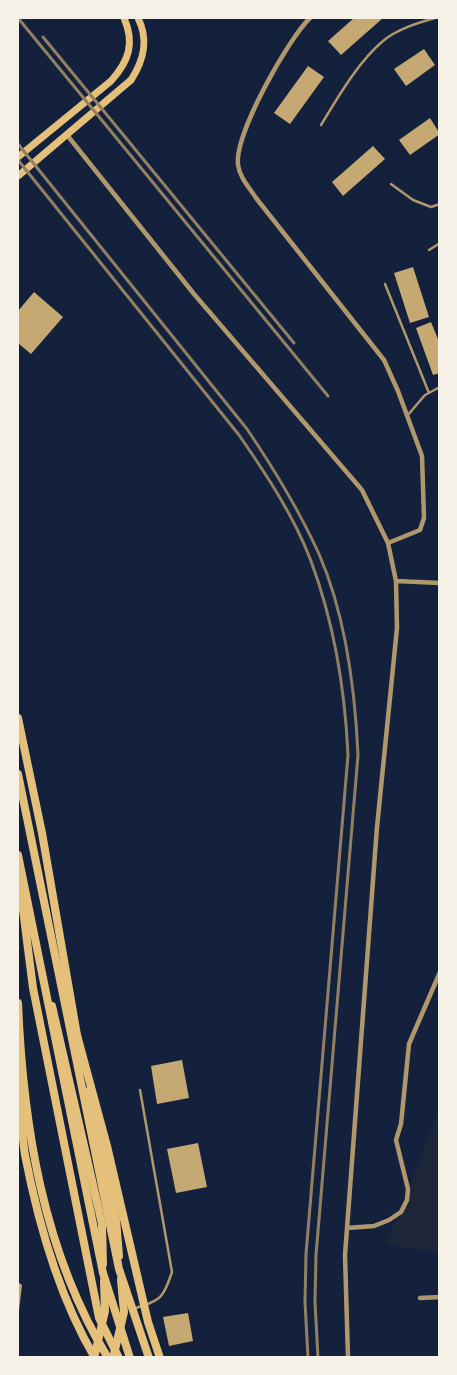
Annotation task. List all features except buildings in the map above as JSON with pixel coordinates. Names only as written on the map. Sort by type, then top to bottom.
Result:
[{"type":"main road","points":[[18,157],[111,81],[120,70],[130,52],[130,32],[124,18]]},
{"type":"main road","points":[[18,176],[131,80],[140,66],[144,51],[144,37],[138,18]]},
{"type":"main road","points":[[18,718],[42,834],[77,1035],[116,1219],[124,1312],[114,1358]]},
{"type":"main road","points":[[18,774],[119,1269],[149,1358]]},
{"type":"main road","points":[[18,855],[103,1273],[130,1358]]},
{"type":"main road","points":[[18,884],[58,1026],[102,1224],[105,1311],[95,1358]]},
{"type":"main road","points":[[22,900],[33,988],[98,1318],[119,1358]]},
{"type":"main road","points":[[18,1003],[31,1144],[56,1245],[89,1328],[108,1358]]},
{"type":"main road","points":[[77,1035],[107,1146],[148,1322],[160,1358]]},
{"type":"main road","points":[[18,1075],[25,1155],[53,1266],[84,1339],[95,1358]]},
{"type":"street","points":[[310,18],[267,80],[240,147],[238,162],[241,176],[256,198],[384,360],[407,416],[422,456],[424,518],[420,530],[388,543]]},
{"type":"street","points":[[67,135],[194,294],[362,490],[388,543],[396,581],[397,628],[377,827],[345,1255],[348,1358]]},
{"type":"street","points":[[396,581],[440,583]]},
{"type":"street","points":[[347,1228],[374,1226],[389,1220],[401,1212],[407,1200],[408,1189],[396,1140],[401,1124],[409,1044],[440,972]]},
{"type":"street","points":[[420,1298],[440,1298]]},
{"type":"lane","points":[[322,124],[348,82],[383,41],[407,27],[436,18]]},
{"type":"lane","points":[[391,184],[413,200],[431,207],[440,204]]},
{"type":"lane","points":[[429,250],[440,243]]},
{"type":"lane","points":[[385,284],[429,393]]},
{"type":"lane","points":[[407,416],[429,393],[440,387]]},
{"type":"lane","points":[[105,1311],[124,1312],[157,1301],[167,1289],[172,1272],[140,1090]]},
{"type":"shaded area","points":[[439,1110],[439,1254],[386,1244]]},
{"type":"railway","points":[[18,18],[328,396]]},
{"type":"railway","points":[[43,37],[294,343]]},
{"type":"railway","points":[[18,144],[247,429],[286,490],[303,522],[319,554],[336,602],[348,653],[358,755],[316,1255],[315,1302],[318,1358]]},
{"type":"railway","points":[[18,160],[239,435],[259,465],[279,496],[304,544],[319,584],[332,632],[341,681],[348,755],[306,1254],[305,1302],[308,1358]]}]
